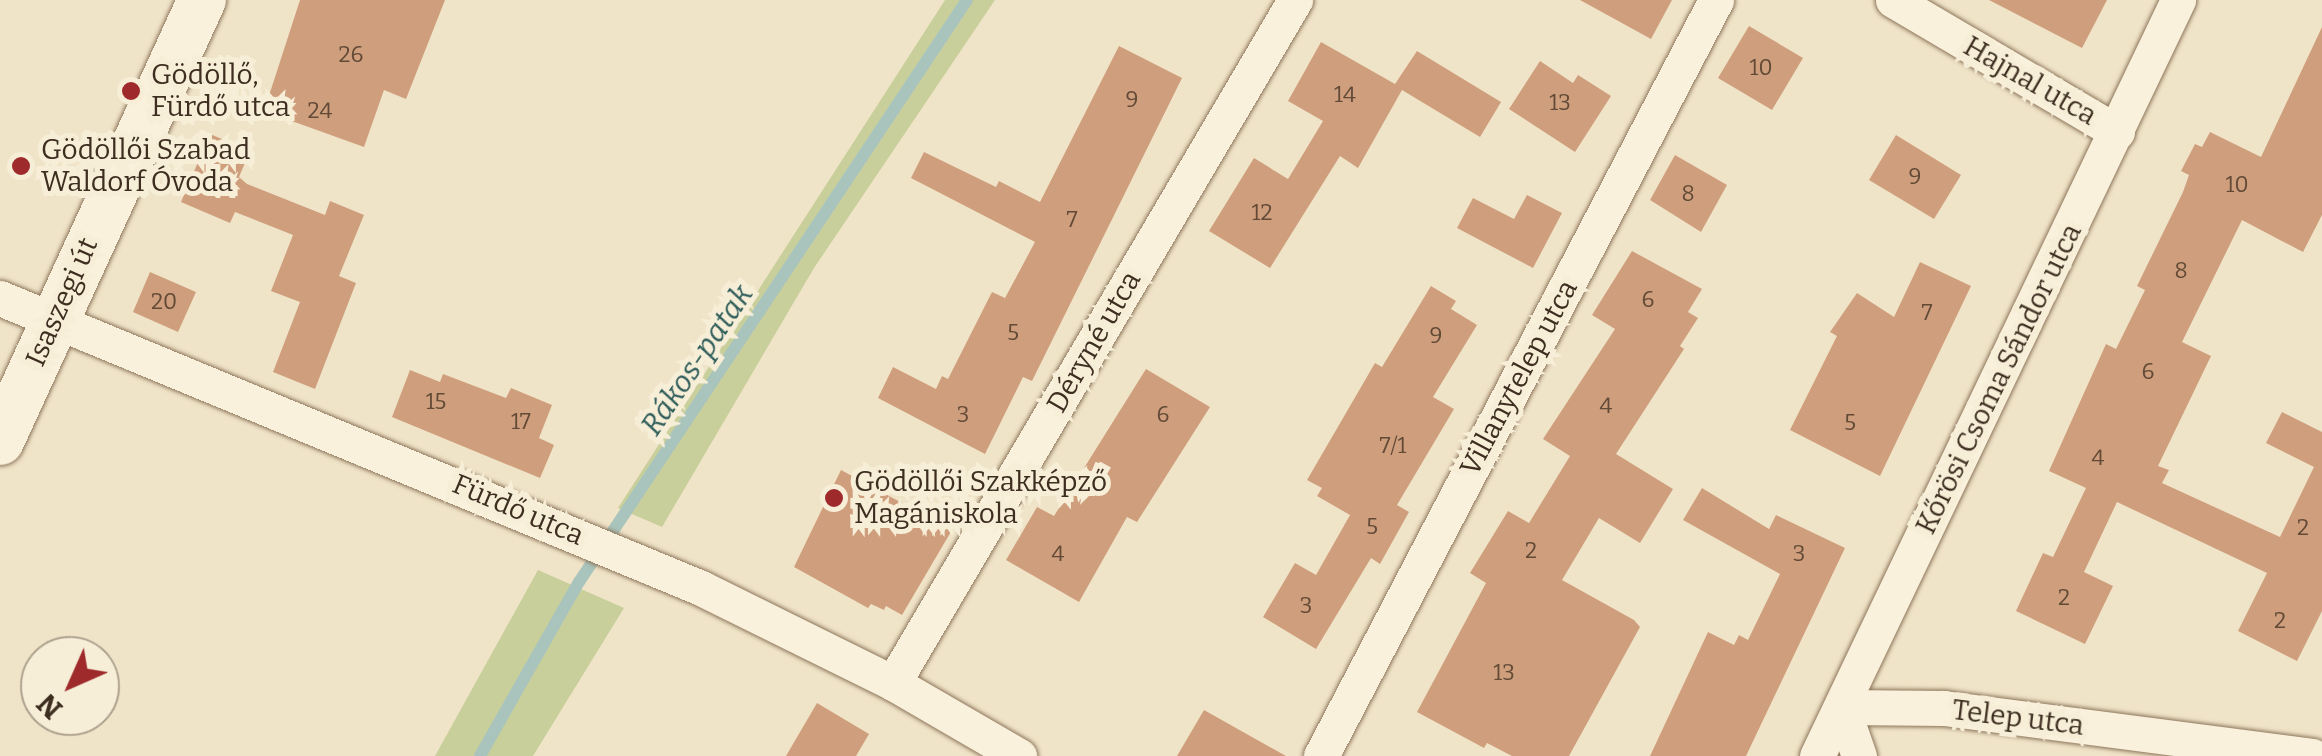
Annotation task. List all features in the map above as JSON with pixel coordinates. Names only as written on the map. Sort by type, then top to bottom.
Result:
[{"type":"main road","name":"Isaszegi út","points":[[0,441],[202,0]]},
{"type":"street","name":"Déryné utca","points":[[894,683],[1295,0]]},
{"type":"street","name":"Villanytelep utca","points":[[1321,756],[1716,0]]},
{"type":"street","name":"Hajnal utca","points":[[1893,0],[2117,132]]},
{"type":"street","name":"Kőrösi Csoma Sándor utca","points":[[1817,756],[2178,0]]},
{"type":"street","name":"Fürdő utca","points":[[0,298],[629,556],[894,683],[1019,756]]},
{"type":"street","points":[[1842,707],[1859,756]]},
{"type":"street","name":"Telep utca","points":[[1842,707],[1944,708],[2312,756]]},
{"type":"green space","points":[[945,0],[995,0],[814,268],[662,527],[618,508]]},
{"type":"green space","points":[[538,570],[624,608],[533,756],[435,756]]},
{"type":"building","points":[[300,0],[445,0],[406,99],[384,90],[364,147],[264,111]]},
{"type":"building","points":[[1580,0],[1672,0],[1651,39]]},
{"type":"building","points":[[1989,0],[2107,0],[2082,48]]},
{"type":"building","points":[[1749,26],[1803,58],[1772,110],[1718,78]]},
{"type":"building","points":[[2322,27],[2322,215],[2303,252],[2242,220],[2182,342],[2211,356],[2158,466],[2169,470],[2162,483],[2280,537],[2314,467],[2266,443],[2282,412],[2322,432],[2322,611],[2297,661],[2238,631],[2267,573],[2117,502],[2084,572],[2113,586],[2085,644],[2016,611],[2043,553],[2053,557],[2086,488],[2049,471],[2106,344],[2116,349],[2145,290],[2137,286],[2183,192],[2189,175],[2181,171],[2195,144],[2202,147],[2210,132],[2261,157]]},
{"type":"building","points":[[1321,42],[1395,84],[1417,51],[1501,102],[1480,137],[1402,90],[1358,168],[1340,156],[1270,268],[1209,231],[1254,158],[1288,179],[1323,121],[1288,101]]},
{"type":"building","points":[[1119,46],[1182,78],[1032,381],[1023,377],[985,454],[878,398],[893,367],[936,389],[942,376],[948,379],[992,292],[1005,298],[1035,242],[911,178],[924,152],[996,187],[999,181],[1040,202]]},
{"type":"building","points":[[1540,61],[1573,83],[1578,75],[1611,96],[1575,152],[1509,109]]},
{"type":"building","points":[[210,134],[250,151],[239,177],[247,184],[325,215],[330,201],[364,215],[339,276],[356,283],[315,389],[273,372],[300,302],[271,291],[293,235],[235,212],[230,223],[181,202]]},
{"type":"building","points":[[1896,135],[1961,175],[1934,219],[1869,180]]},
{"type":"building","points":[[1675,155],[1727,185],[1701,232],[1650,200]]},
{"type":"building","points":[[1527,195],[1562,213],[1533,268],[1457,228],[1473,198],[1514,219]]},
{"type":"building","points":[[1632,251],[1702,289],[1688,312],[1698,318],[1680,346],[1684,349],[1616,454],[1673,489],[1640,543],[1599,518],[1562,580],[1640,627],[1569,756],[1512,756],[1487,743],[1484,748],[1417,712],[1486,583],[1470,573],[1508,511],[1529,523],[1570,456],[1543,439],[1615,329],[1592,315]]},
{"type":"building","points":[[1920,262],[1971,286],[1880,476],[1790,430],[1837,336],[1830,332],[1857,293],[1894,317]]},
{"type":"building","points":[[150,272],[196,292],[178,332],[133,312]]},
{"type":"building","points":[[1431,286],[1456,301],[1451,309],[1477,325],[1433,397],[1454,409],[1397,505],[1409,512],[1380,564],[1371,558],[1316,649],[1263,617],[1295,563],[1316,575],[1350,515],[1317,496],[1322,488],[1307,480],[1375,363],[1382,367]]},
{"type":"building","points":[[1146,369],[1210,407],[1137,522],[1127,517],[1079,602],[1006,560],[1037,507],[1054,516]]},
{"type":"building","points":[[410,370],[440,382],[443,374],[506,398],[511,388],[552,405],[539,438],[554,445],[540,478],[392,417]]},
{"type":"building","points":[[841,470],[952,530],[902,615],[886,606],[884,610],[871,604],[868,608],[794,567]]},
{"type":"building","points":[[1702,488],[1769,529],[1776,515],[1845,548],[1746,756],[1650,756],[1708,632],[1734,645],[1739,635],[1748,640],[1780,574],[1683,520]]},
{"type":"building","points":[[817,703],[869,734],[856,756],[786,756]]},
{"type":"building","points":[[1204,710],[1286,756],[1177,756]]},
{"type":"waterway","name":"Rákos-patak","points":[[480,756],[579,582],[967,0]]},
{"type":"place","name":"Gödöllő, Fürdő utca","points":[[131,91]]},
{"type":"place","name":"Gödöllői Szabad Waldorf Óvoda","points":[[21,166]]},
{"type":"place","name":"Gödöllői Szakképző Magániskola","points":[[834,498]]}]
